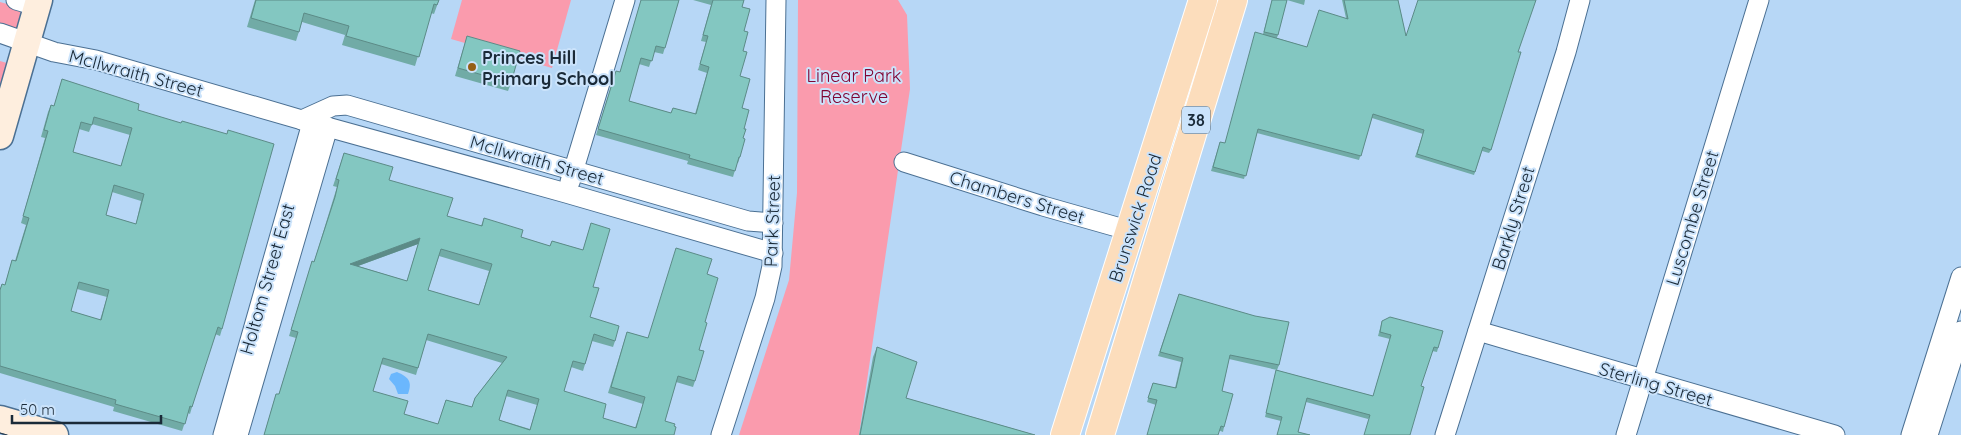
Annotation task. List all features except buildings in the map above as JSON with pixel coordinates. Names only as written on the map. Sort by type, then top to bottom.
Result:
[{"type":"main road","name":"Brunswick Road","points":[[1065,435],[1204,0]]},
{"type":"main road","name":"Brunswick Road","points":[[1100,435],[1233,0]]},
{"type":"main road","points":[[1131,231],[1160,240]]},
{"type":"street","points":[[566,193],[625,0]]},
{"type":"street","name":"Park Street","points":[[721,435],[766,298],[773,253],[776,0]]},
{"type":"street","name":"Barkly Street","points":[[1445,435],[1563,61],[1580,0]]},
{"type":"street","name":"Luscombe Street","points":[[1626,435],[1758,0]]},
{"type":"street","points":[[0,136],[27,42],[30,2]]},
{"type":"street","name":"McIlwraith Street","points":[[0,34],[54,52],[96,60],[773,253]]},
{"type":"street","name":"McIlwraith Street","points":[[314,123],[333,106],[347,105],[748,221],[773,223]]},
{"type":"street","name":"Holtom Street East","points":[[223,435],[314,123]]},
{"type":"street","name":"Holtom Street East","points":[[238,435],[314,123]]},
{"type":"street","name":"Chambers Street","points":[[904,162],[1043,206],[1131,231]]},
{"type":"street","points":[[1911,435],[1961,277]]},
{"type":"street","name":"Sterling Street","points":[[1478,331],[1835,435]]},
{"type":"street","points":[[1928,435],[1961,332]]},
{"type":"street","points":[[0,419],[55,435]]},
{"type":"green space","points":[[462,0],[571,0],[552,68],[451,39]]},
{"type":"green space","name":"Linear Park Reserve","points":[[798,0],[898,0],[907,15],[910,89],[859,435],[739,435],[789,280],[797,193]]},
{"type":"green space","points":[[0,2],[25,9],[23,30],[0,27]]},
{"type":"green space","points":[[0,61],[14,65],[0,113]]},
{"type":"water","points":[[397,372],[410,383],[408,394],[398,394],[395,386],[389,379],[391,374]]},
{"type":"tram line","points":[[0,433],[7,435]]},
{"type":"place","name":"Princes Hill Primary School","points":[[472,67]]}]
